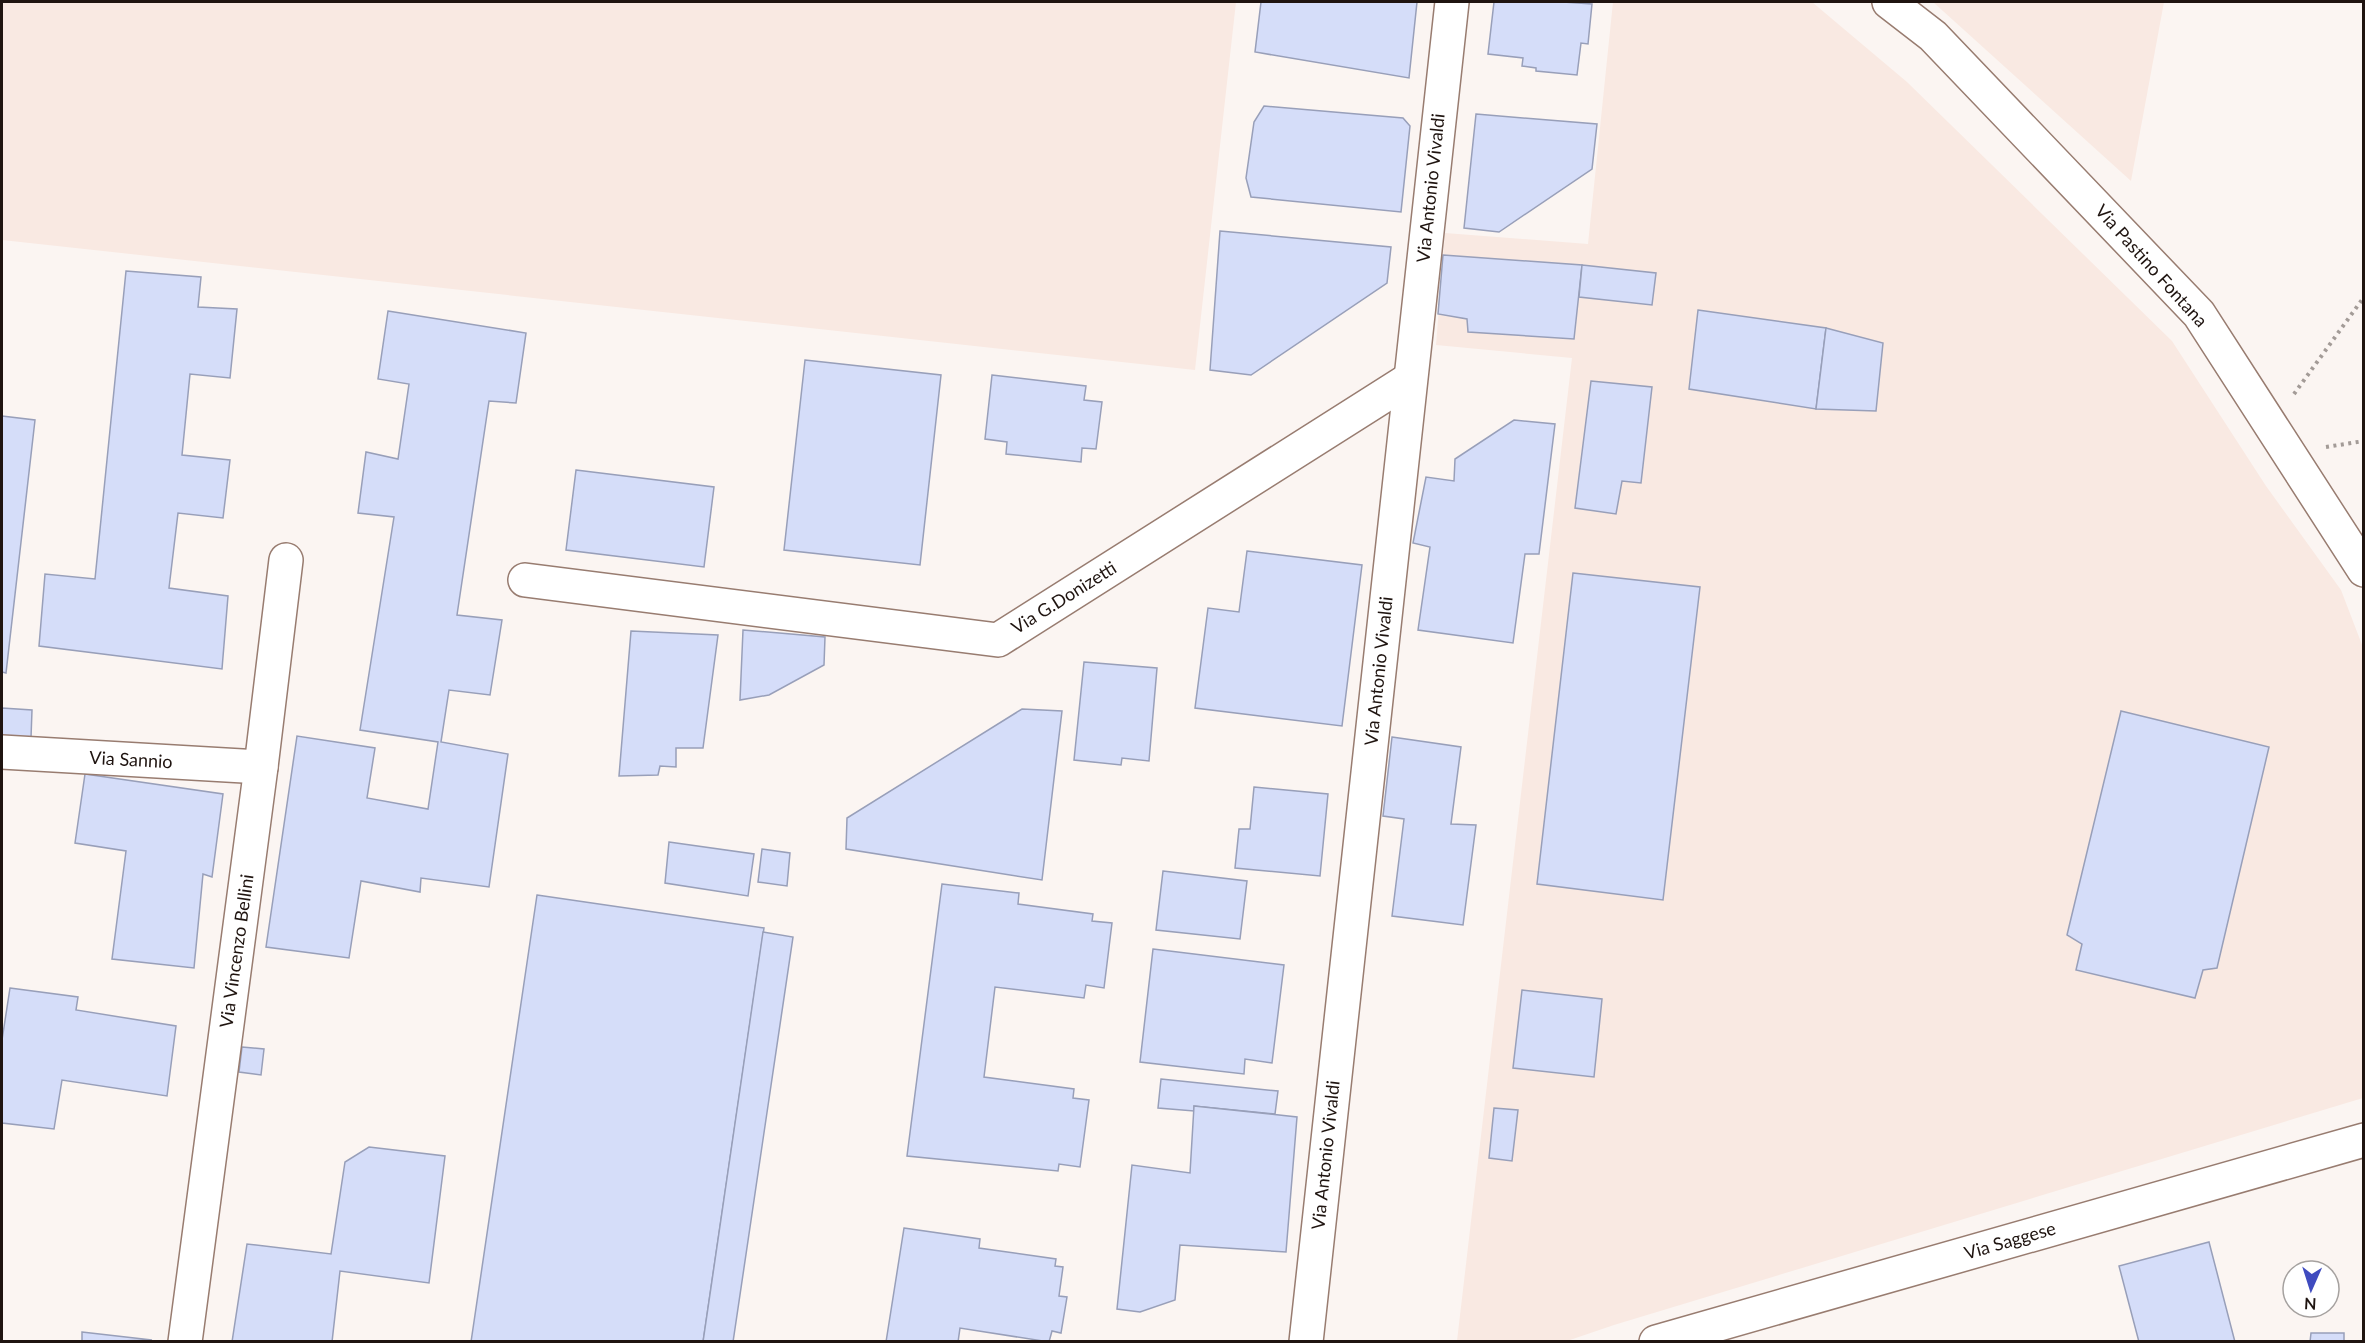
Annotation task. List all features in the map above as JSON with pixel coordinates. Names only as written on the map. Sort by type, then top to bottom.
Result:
[{"type":"street","name":"Via Antonio Vivaldi","points":[[1306,1341],[1452,2]]},
{"type":"street","name":"Via Pastino Fontana","points":[[1889,2],[1934,36],[2199,314],[2364,570]]},
{"type":"street","name":"Via G.Donizetti","points":[[525,580],[998,640],[1410,379]]},
{"type":"street","name":"Via Vincenzo Bellini","points":[[184,1341],[261,767],[285,560]]},
{"type":"street","name":"Via Sannio","points":[[2,752],[261,767]]},
{"type":"street","name":"Via Saggese","points":[[1656,1341],[2364,1140]]},
{"type":"path","points":[[2271,425],[2364,297]]},
{"type":"shaded area","points":[[2,2],[1236,2],[1195,370],[2,240]]},
{"type":"shaded area","points":[[1613,2],[1812,2],[1907,82],[2172,341],[2266,486],[2341,590],[2364,650],[2363,1098],[1567,1341],[1457,1341],[1572,358],[1436,345],[1445,233],[1588,244]]},
{"type":"shaded area","points":[[1933,2],[2164,2],[2131,181]]},
{"type":"building","points":[[1261,2],[1417,2],[1409,78],[1255,52]]},
{"type":"building","points":[[1494,2],[1592,4],[1588,44],[1581,43],[1577,75],[1536,71],[1536,68],[1522,66],[1523,58],[1488,54]]},
{"type":"building","points":[[1264,106],[1403,118],[1410,126],[1401,212],[1251,197],[1246,178],[1254,122]]},
{"type":"building","points":[[1476,114],[1597,124],[1592,169],[1499,232],[1464,228]]},
{"type":"building","points":[[1220,231],[1391,247],[1387,283],[1251,375],[1210,370]]},
{"type":"building","points":[[1443,255],[1582,265],[1574,339],[1468,332],[1467,319],[1438,314]]},
{"type":"building","points":[[1582,265],[1656,273],[1652,305],[1579,297]]},
{"type":"building","points":[[126,271],[201,277],[198,307],[237,309],[230,378],[190,374],[182,455],[230,460],[223,518],[178,513],[169,588],[228,596],[222,669],[39,646],[45,574],[95,579]]},
{"type":"building","points":[[1698,310],[1826,328],[1816,409],[1689,389]]},
{"type":"building","points":[[388,311],[526,333],[516,403],[489,401],[457,615],[502,620],[490,695],[449,690],[441,742],[508,754],[489,887],[421,878],[420,892],[361,881],[349,958],[266,947],[297,736],[375,748],[367,798],[428,809],[438,742],[360,730],[394,517],[358,513],[366,452],[398,459],[409,384],[378,379]]},
{"type":"building","points":[[1826,328],[1883,343],[1876,411],[1816,409]]},
{"type":"building","points":[[805,360],[941,375],[920,565],[784,550]]},
{"type":"building","points":[[992,375],[1086,386],[1084,400],[1102,402],[1096,449],[1082,448],[1081,462],[1006,454],[1007,442],[985,439]]},
{"type":"building","points":[[1591,381],[1652,387],[1641,483],[1622,481],[1616,514],[1575,508]]},
{"type":"building","points":[[2,416],[35,420],[6,673],[2,672]]},
{"type":"building","points":[[1514,420],[1555,424],[1539,554],[1525,554],[1513,643],[1418,630],[1430,547],[1413,543],[1426,477],[1454,481],[1455,459]]},
{"type":"building","points":[[576,470],[714,487],[704,567],[566,550]]},
{"type":"building","points":[[1247,551],[1362,565],[1342,726],[1195,708],[1208,608],[1239,612]]},
{"type":"building","points":[[1573,573],[1700,587],[1663,900],[1537,884]]},
{"type":"building","points":[[743,630],[825,637],[824,665],[769,695],[740,700]]},
{"type":"building","points":[[631,631],[718,635],[703,748],[676,748],[676,767],[660,766],[658,775],[619,776]]},
{"type":"building","points":[[1084,662],[1157,668],[1149,761],[1122,758],[1121,765],[1074,760]]},
{"type":"building","points":[[2,708],[32,710],[31,738],[2,738]]},
{"type":"building","points":[[1022,709],[1062,711],[1042,880],[846,849],[847,818]]},
{"type":"building","points":[[2121,711],[2269,747],[2217,968],[2203,970],[2195,998],[2076,970],[2082,944],[2067,935]]},
{"type":"building","points":[[1392,737],[1461,747],[1451,824],[1476,825],[1463,925],[1392,916],[1404,819],[1383,816]]},
{"type":"building","points":[[85,774],[223,794],[212,877],[203,874],[194,968],[112,959],[126,851],[75,843]]},
{"type":"building","points":[[1254,787],[1328,794],[1320,876],[1235,868],[1239,829],[1250,829]]},
{"type":"building","points":[[669,842],[754,854],[748,896],[665,883]]},
{"type":"building","points":[[762,849],[790,853],[787,886],[758,882]]},
{"type":"building","points":[[1163,871],[1247,881],[1240,939],[1156,930]]},
{"type":"building","points":[[942,884],[1019,893],[1018,904],[1093,914],[1092,921],[1112,923],[1104,988],[1086,985],[1084,998],[995,987],[984,1077],[1074,1089],[1073,1098],[1089,1100],[1080,1167],[1059,1164],[1058,1171],[907,1156]]},
{"type":"building","points":[[537,895],[764,928],[703,1342],[471,1342]]},
{"type":"building","points":[[763,932],[793,937],[733,1342],[703,1342]]},
{"type":"building","points":[[1153,949],[1284,965],[1272,1063],[1245,1059],[1244,1074],[1140,1062]]},
{"type":"building","points":[[10,988],[78,997],[76,1010],[176,1026],[167,1096],[62,1080],[54,1129],[2,1123],[2,1040]]},
{"type":"building","points":[[1522,990],[1602,999],[1594,1077],[1513,1068]]},
{"type":"building","points":[[242,1047],[264,1049],[261,1075],[239,1072]]},
{"type":"building","points":[[1161,1079],[1278,1091],[1275,1114],[1194,1106],[1194,1111],[1158,1108]]},
{"type":"building","points":[[1194,1106],[1297,1117],[1286,1252],[1180,1245],[1175,1300],[1140,1312],[1117,1309],[1132,1165],[1190,1173]]},
{"type":"building","points":[[1494,1108],[1518,1110],[1512,1161],[1489,1158]]},
{"type":"building","points":[[369,1147],[445,1156],[429,1283],[340,1271],[332,1342],[232,1342],[247,1244],[331,1254],[345,1162]]},
{"type":"building","points":[[904,1228],[980,1239],[979,1248],[1056,1259],[1055,1266],[1063,1267],[1059,1296],[1067,1297],[1061,1333],[1052,1331],[1049,1342],[960,1328],[958,1342],[886,1342]]},
{"type":"building","points":[[2209,1242],[2235,1342],[2139,1342],[2119,1266]]},
{"type":"building","points":[[82,1332],[152,1340],[82,1342]]},
{"type":"building","points":[[2311,1333],[2344,1333],[2344,1342],[2310,1342]]}]
